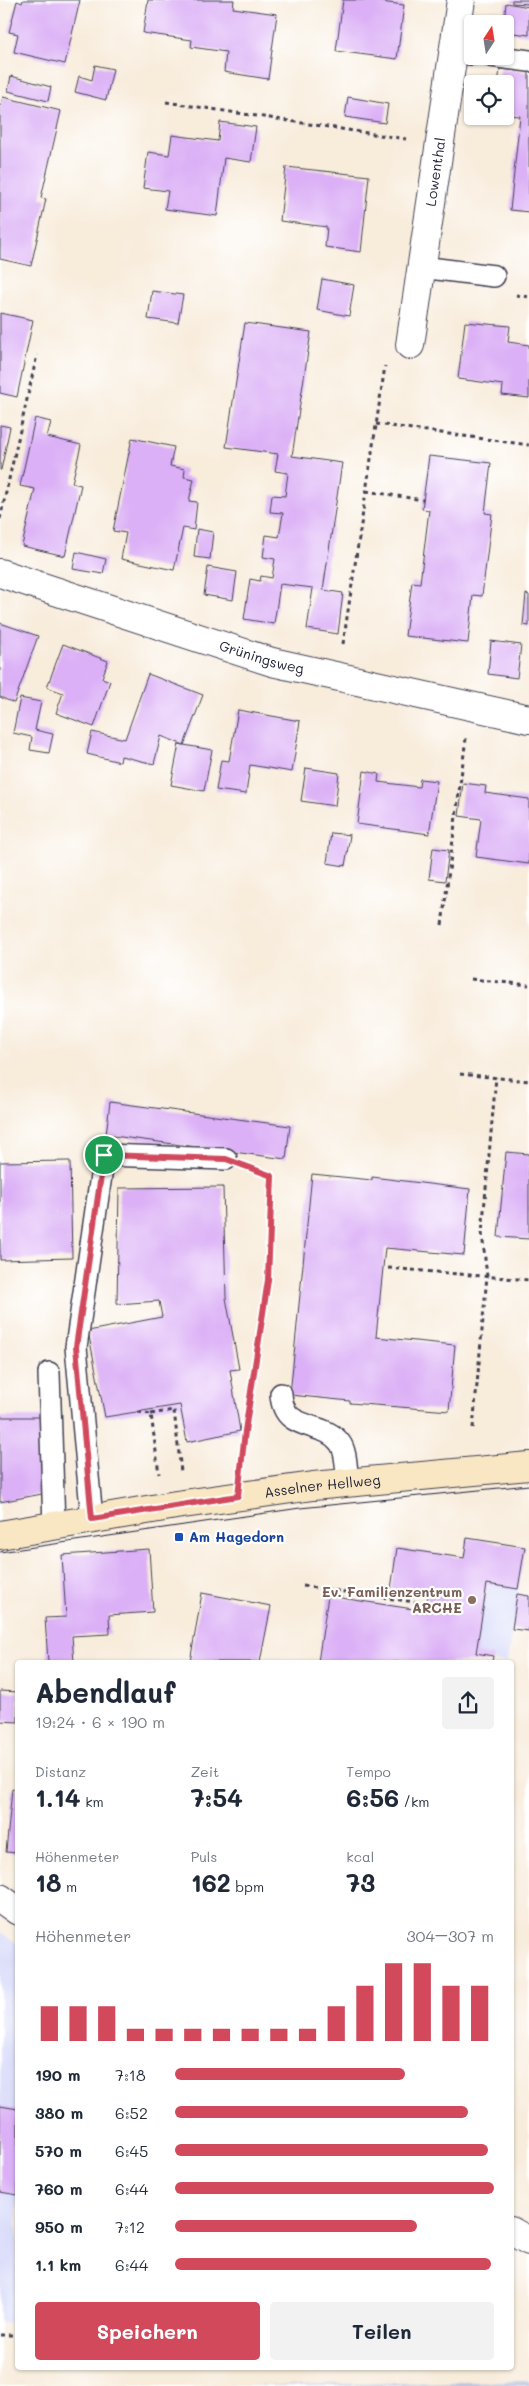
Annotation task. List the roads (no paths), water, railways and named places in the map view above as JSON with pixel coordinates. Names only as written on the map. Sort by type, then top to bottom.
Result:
[{"type":"main road","name":"Asselner Hellweg","points":[[0,1535],[238,1496],[348,1482],[529,1466]]},
{"type":"street","name":"Lowenthal","points":[[410,345],[421,267],[463,53],[461,0]]},
{"type":"street","name":"Grüningsweg","points":[[0,573],[272,662],[529,719]]},
{"type":"street","points":[[0,1898],[15,1909]]},
{"type":"street","points":[[514,2233],[529,2241]]},
{"type":"lane","points":[[514,58],[529,60]]},
{"type":"lane","points":[[421,267],[494,276]]},
{"type":"lane","points":[[92,1519],[76,1347],[104,1155],[226,1159]]},
{"type":"lane","points":[[49,1373],[54,1526]]},
{"type":"lane","points":[[281,1394],[286,1410],[293,1421],[331,1433],[342,1445],[348,1482]]},
{"type":"tram line","points":[[0,1552],[300,1508],[529,1485]]},
{"type":"place","name":"Am Hagedorn","points":[[179,1537]]},
{"type":"place","name":"Ev. Familienzentrum ARCHE","points":[[472,1600]]}]
